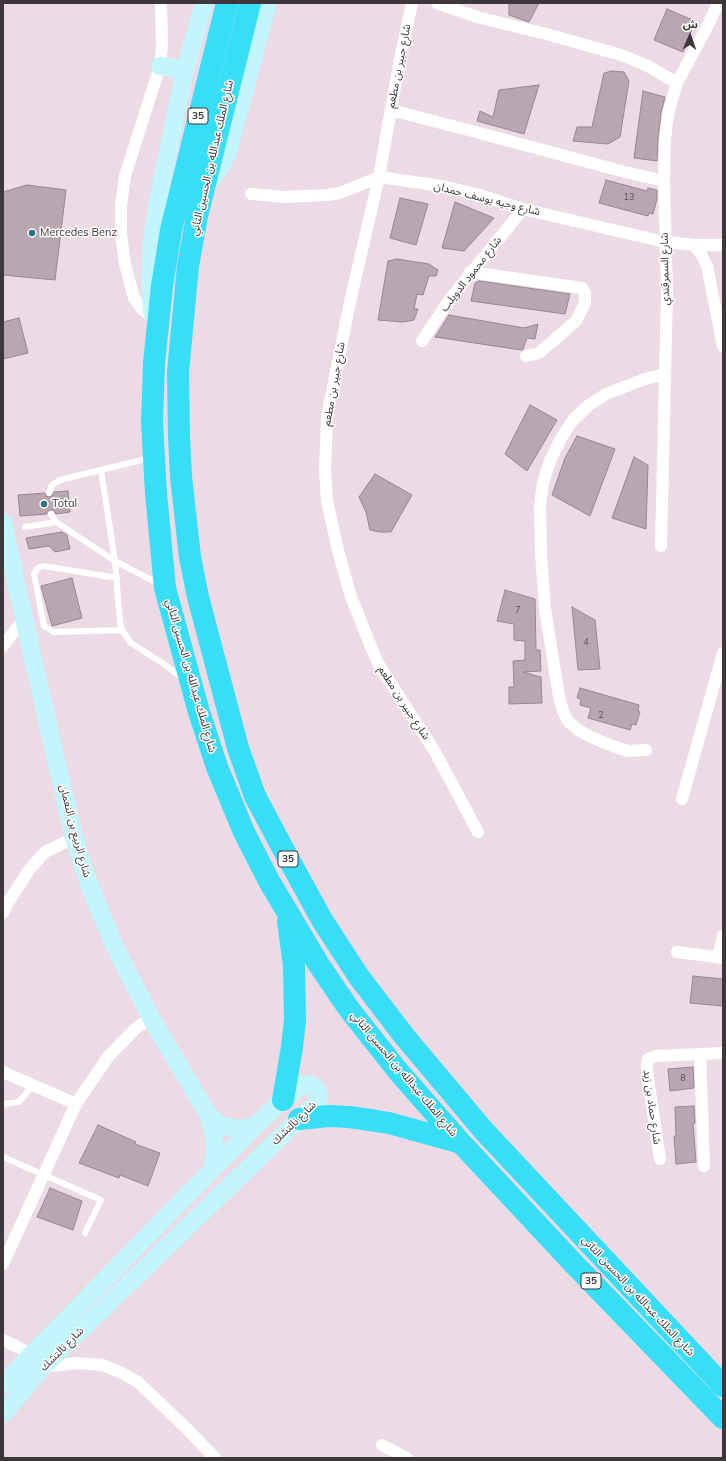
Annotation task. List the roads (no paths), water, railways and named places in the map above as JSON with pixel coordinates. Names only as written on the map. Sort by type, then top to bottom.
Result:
[{"type":"highway","name":"شارع الملك عبدالله بن الحسين الثاني","points":[[227,3],[170,230],[156,339],[152,422],[165,588],[199,712],[215,760],[244,832],[269,881],[319,965],[349,1009],[398,1071],[461,1143],[558,1247],[723,1418]]},
{"type":"highway","name":"شارع الملك عبدالله بن الحسين الثاني","points":[[250,3],[204,183],[193,234],[188,266],[178,372],[178,430],[187,537],[198,597],[238,748],[256,796],[322,920],[359,977],[405,1037],[484,1131],[723,1386]]},
{"type":"highway","points":[[283,1100],[292,1054],[295,1020],[294,966],[286,910]]},
{"type":"highway","points":[[299,1119],[329,1116],[370,1120],[389,1123],[461,1143]]},
{"type":"main road","points":[[156,339],[152,316],[150,275],[154,227],[166,158],[185,70],[204,3]]},
{"type":"main road","points":[[204,183],[223,164],[230,145],[268,3]]},
{"type":"main road","points":[[160,66],[185,70]]},
{"type":"main road","name":"شارع الربيع بن النعمان","points":[[3,522],[74,838],[89,884],[115,947],[151,1018],[208,1116],[214,1137],[215,1152],[212,1169]]},
{"type":"main road","name":"شارع نالتشك","points":[[3,1385],[37,1360],[299,1119],[318,1104],[319,1095],[316,1088],[311,1085],[303,1086],[283,1100],[212,1169],[37,1360],[3,1414]]},
{"type":"main road","name":"شارع الربيع بن النعمان","points":[[208,1116],[220,1125],[238,1129],[255,1126]]},
{"type":"street","points":[[152,316],[141,308],[134,298],[125,264],[121,234],[121,205],[125,176],[160,66],[162,44],[161,3]]},
{"type":"street","name":"شارع جبير بن مطعم","points":[[412,3],[407,21],[379,177],[350,302],[327,417],[327,501],[350,594],[373,652],[380,666],[434,750],[478,832]]},
{"type":"street","points":[[437,3],[476,17],[550,35],[621,55],[646,65],[677,83]]},
{"type":"street","name":"شارع السمرقندي","points":[[661,546],[666,293],[664,181],[665,140],[668,114],[677,83],[718,3]]},
{"type":"street","points":[[391,110],[664,181]]},
{"type":"street","name":"شارع وجيه يوسف حمدان","points":[[250,194],[285,196],[328,195],[340,193],[379,177],[456,189],[523,209],[665,242],[694,245],[723,245]]},
{"type":"street","name":"شارع محمود الدويلب","points":[[422,341],[470,272],[523,209]]},
{"type":"street","points":[[694,245],[701,254],[707,266],[723,346]]},
{"type":"street","points":[[470,272],[582,288],[585,293],[585,303],[576,321],[539,353],[526,356]]},
{"type":"street","points":[[646,750],[628,751],[591,737],[578,730],[568,721],[563,711],[559,697],[543,591],[540,505],[543,483],[550,461],[561,438],[574,420],[589,405],[606,394],[645,378],[665,374]]},
{"type":"street","points":[[3,646],[24,619]]},
{"type":"street","points":[[682,799],[723,653]]},
{"type":"street","points":[[3,913],[9,900],[29,870],[45,852],[74,838]]},
{"type":"street","points":[[677,952],[721,957],[723,936]]},
{"type":"street","points":[[3,1264],[76,1104],[108,1057],[136,1028],[151,1018]]},
{"type":"street","name":"شارع حماد بن زيد","points":[[660,1158],[647,1072],[648,1059],[656,1056],[723,1052]]},
{"type":"street","points":[[700,1054],[704,1166]]},
{"type":"street","points":[[3,1072],[76,1104]]},
{"type":"street","points":[[3,1340],[37,1360],[103,1365],[138,1382],[188,1429],[215,1458]]},
{"type":"street","points":[[382,1445],[407,1458]]},
{"type":"lane","points":[[49,492],[52,485],[60,480],[154,457]]},
{"type":"lane","points":[[101,470],[115,561],[122,630],[131,644],[164,664],[192,686]]},
{"type":"lane","points":[[51,514],[56,522],[115,561],[165,588]]},
{"type":"lane","points":[[26,528],[56,522]]},
{"type":"lane","points":[[117,578],[44,566],[38,568],[34,574],[44,626],[54,632],[122,630]]},
{"type":"lane","points":[[3,1104],[19,1102],[33,1085]]},
{"type":"lane","points":[[3,1157],[101,1200],[85,1232]]},
{"type":"place","name":"Mercedes Benz","points":[[32,233]]},
{"type":"place","name":"Total","points":[[44,504]]}]
